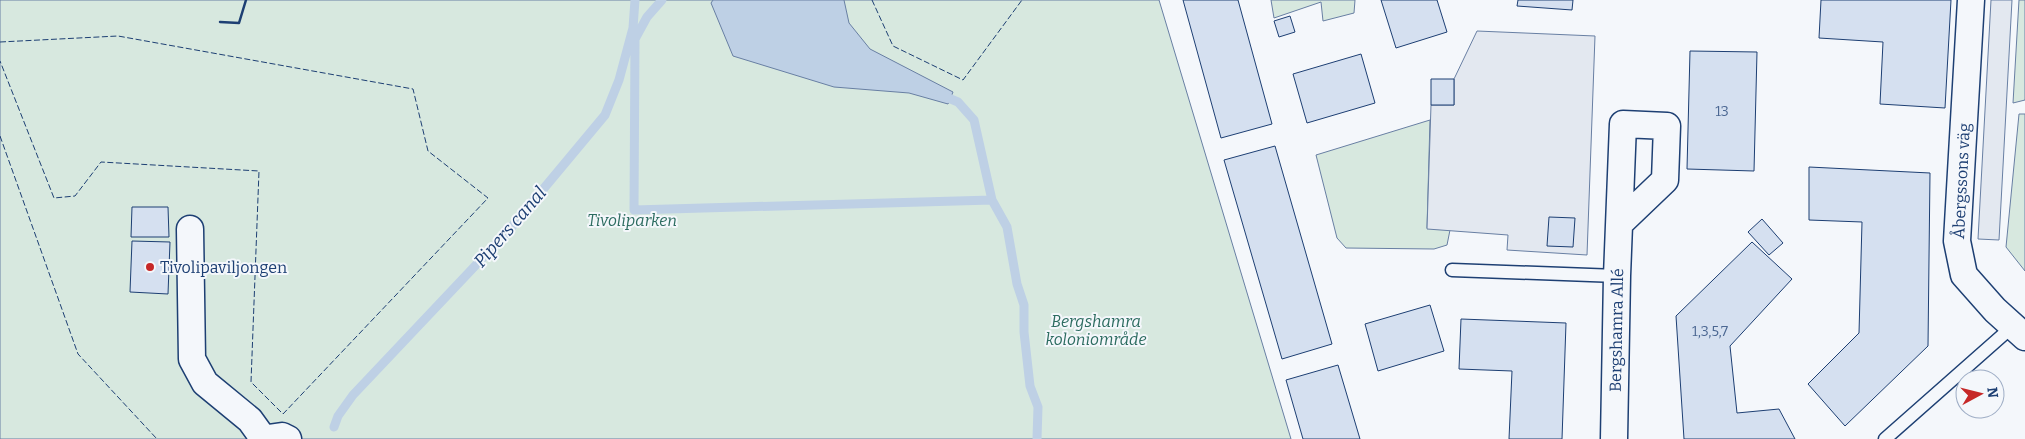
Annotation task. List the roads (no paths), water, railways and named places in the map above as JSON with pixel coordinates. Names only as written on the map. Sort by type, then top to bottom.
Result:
[{"type":"street","name":"Åbergssons väg","points":[[1971,0],[1957,241],[1964,275],[1995,310],[2019,331]]},
{"type":"street","name":"Bergshamra Allé","points":[[1614,439],[1617,276],[1620,223]]},
{"type":"street","points":[[190,229],[192,359],[205,383],[266,434]]},
{"type":"lane","points":[[1452,270],[1617,276]]},
{"type":"lane","points":[[1885,439],[2019,331]]},
{"type":"water","points":[[713,0],[844,0],[849,23],[870,49],[953,92],[948,104],[909,93],[834,87],[733,56],[711,3]]},
{"type":"waterway","name":"Pipers canal","points":[[334,427],[338,416],[353,395],[510,229],[605,115],[619,80],[633,28],[635,0]]},
{"type":"waterway","points":[[662,0],[647,17],[635,39],[634,210],[992,200]]},
{"type":"waterway","points":[[941,95],[958,102],[974,120],[992,200],[1007,227],[1017,284],[1024,305],[1024,332],[1030,386],[1038,407],[1037,439]]},
{"type":"place","name":"Tivolipaviljongen","points":[[150,267]]},
{"type":"park label","name":"Tivoliparken","points":[[632,220]]},
{"type":"park label","name":"Bergshamra koloniområde","points":[[1096,330]]}]
